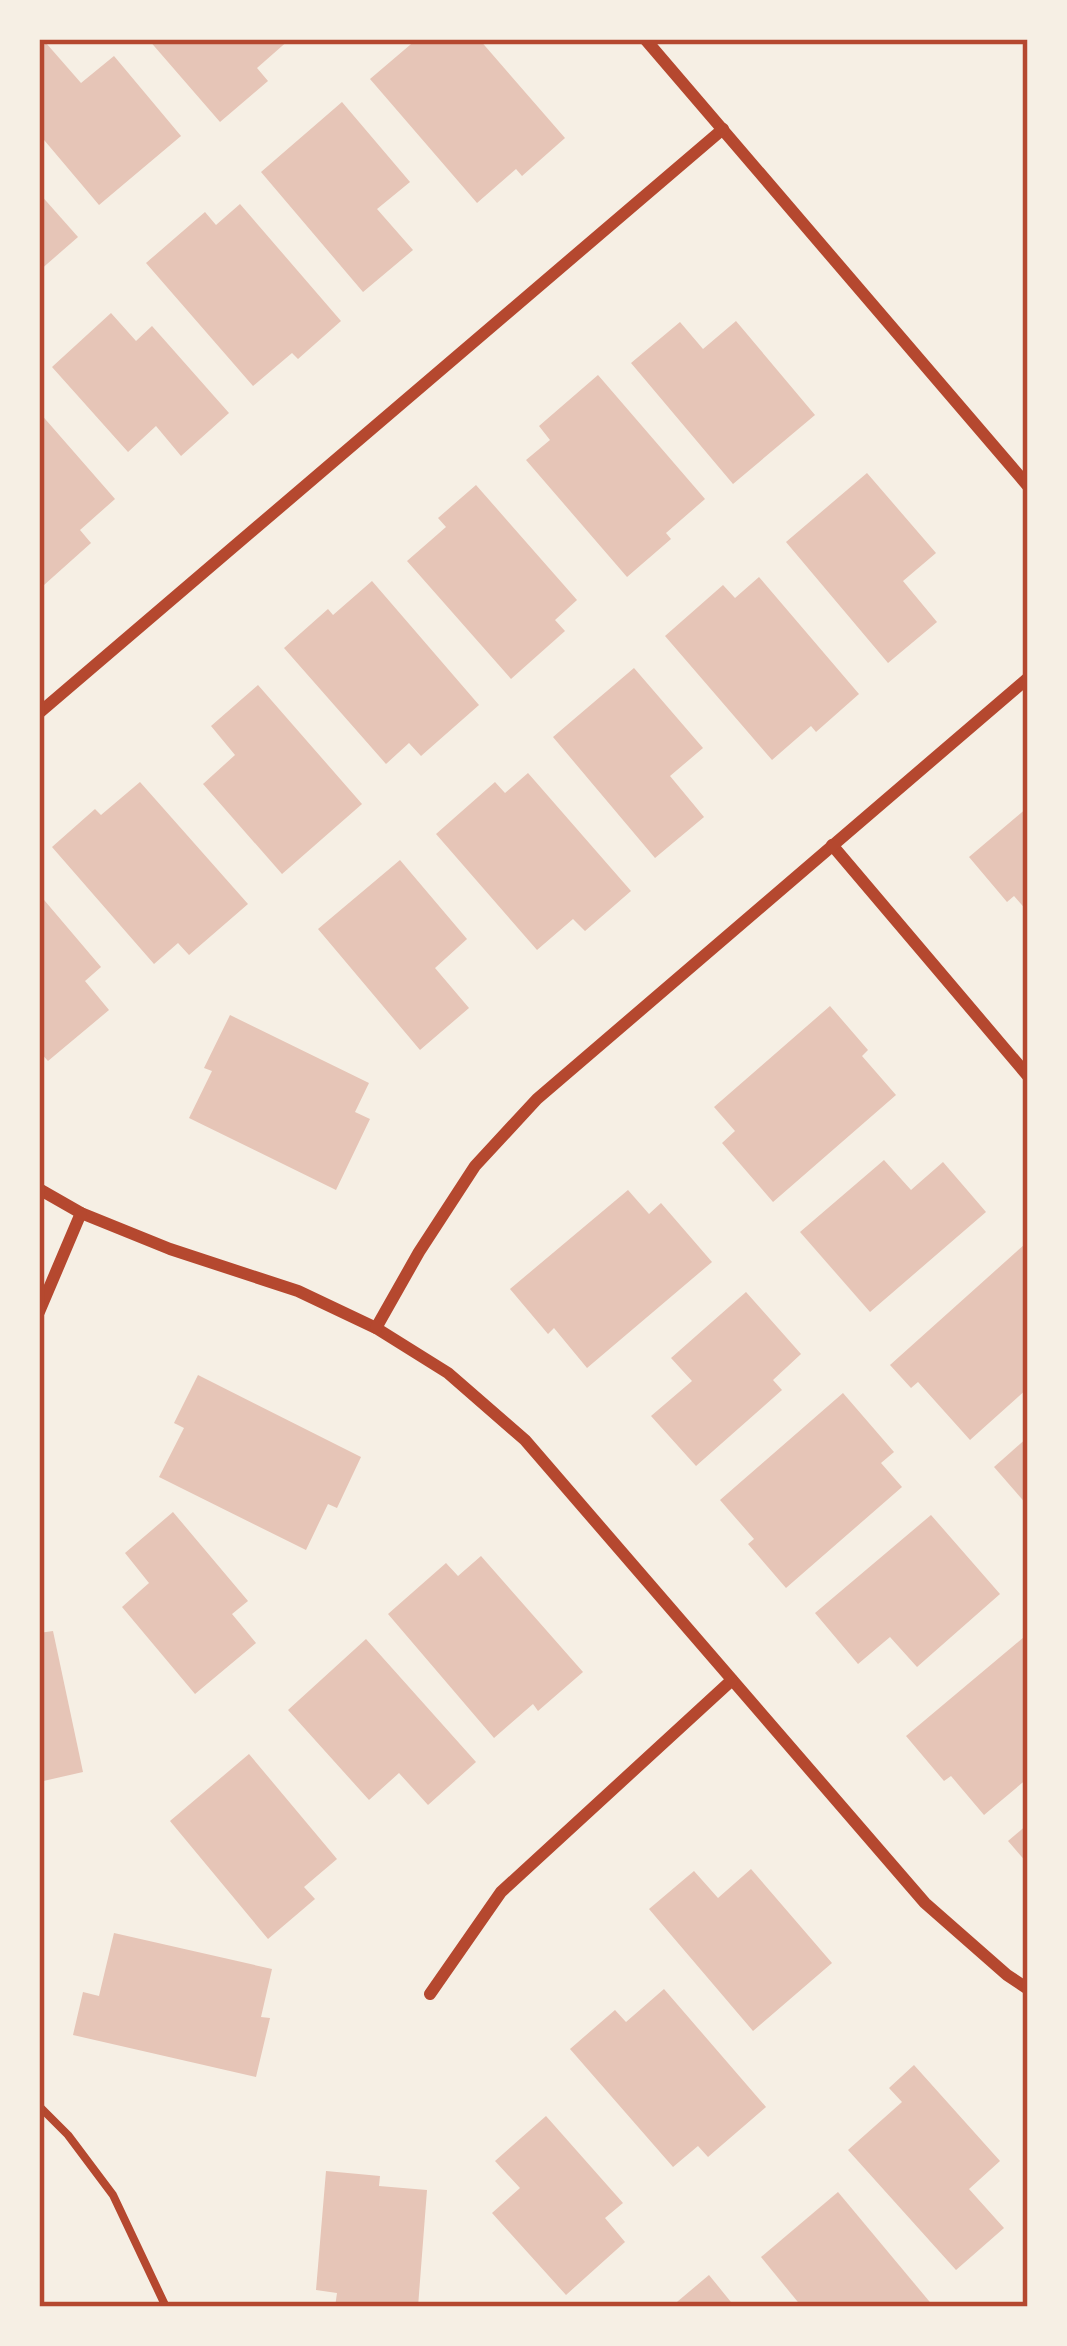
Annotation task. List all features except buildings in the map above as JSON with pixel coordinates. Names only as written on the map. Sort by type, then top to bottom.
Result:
[{"type":"street","points":[[645,39],[1028,486]]},
{"type":"street","points":[[39,712],[722,129]]},
{"type":"street","points":[[376,1328],[418,1252],[475,1166],[537,1099],[1028,677]]},
{"type":"street","points":[[832,845],[1028,1076]]},
{"type":"street","points":[[39,1189],[81,1213],[170,1249],[298,1291],[376,1328],[448,1373],[525,1440],[925,1903],[1028,1989]]},
{"type":"street","points":[[39,1312],[81,1213]]},
{"type":"street","points":[[430,1994],[501,1892],[732,1680]]},
{"type":"path","points":[[39,2106],[68,2134],[112,2195],[166,2307]]}]
